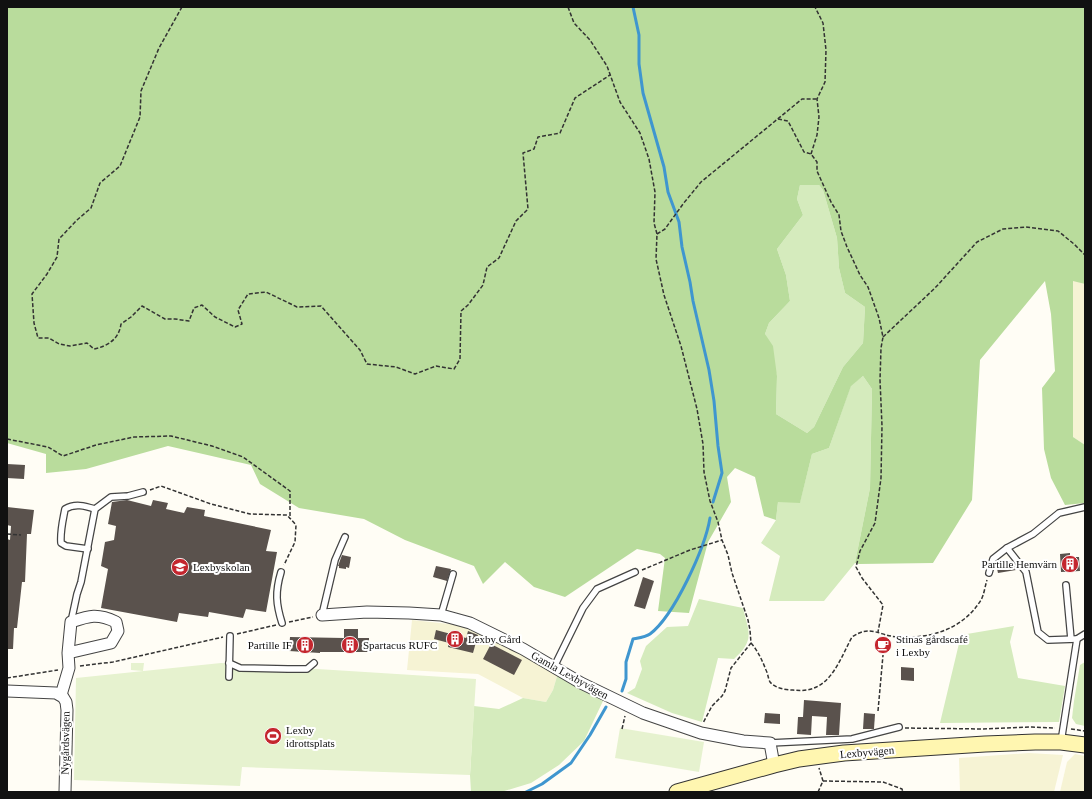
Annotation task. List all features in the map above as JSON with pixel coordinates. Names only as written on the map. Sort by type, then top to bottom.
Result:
[{"type":"street","name":"Gamla Lexbyvägen","points":[[322,615],[367,612],[409,612],[442,615],[470,623],[523,649],[554,666],[580,683],[628,706],[701,733],[743,741],[770,744]]},
{"type":"street","points":[[68,652],[111,643],[118,631],[116,622],[106,617],[92,615],[70,622]]},
{"type":"street","name":"Nygårdsvägen","points":[[61,695],[66,681],[68,668],[70,622]]},
{"type":"street","name":"Nygårdsvägen","points":[[7,691],[56,693],[61,695],[66,702],[65,792]]},
{"type":"street","name":"Lexbyvägen","points":[[677,792],[774,765],[799,759],[816,757],[906,748],[985,744],[1062,736],[1085,745]]},
{"type":"street","points":[[770,744],[774,765]]},
{"type":"lane","points":[[70,622],[81,582],[95,509],[111,497],[128,496],[143,492]]},
{"type":"lane","points":[[88,549],[75,549],[66,546],[61,543],[60,534],[65,509],[70,506],[84,506],[95,509]]},
{"type":"lane","points":[[988,573],[992,559],[1007,548],[1033,534],[1059,513],[1085,507]]},
{"type":"lane","points":[[322,615],[335,560],[345,537]]},
{"type":"lane","points":[[1007,548],[1026,572],[1038,632],[1048,640],[1077,639],[1085,634]]},
{"type":"lane","points":[[281,572],[277,586],[276,602],[282,623]]},
{"type":"lane","points":[[554,666],[583,608],[597,589],[634,572]]},
{"type":"lane","points":[[442,615],[453,574]]},
{"type":"lane","points":[[1066,585],[1071,639]]},
{"type":"lane","points":[[229,677],[230,636]]},
{"type":"lane","points":[[1062,736],[1077,639]]},
{"type":"lane","points":[[229,664],[240,668],[307,669],[314,663]]},
{"type":"lane","name":"Lexbyvägen","points":[[770,744],[852,739],[899,727]]},
{"type":"path","points":[[182,7],[159,48],[141,90],[140,117],[120,166],[100,182],[91,208],[59,239],[57,257],[32,294],[34,323],[38,338],[49,338],[59,344],[70,346],[87,343],[94,349],[106,347],[120,333],[121,324],[131,318],[142,306],[165,319],[188,321],[194,308],[202,305],[215,317],[235,327],[242,324],[238,310],[248,294],[266,292],[297,307],[321,306],[360,350],[367,364],[396,368],[415,374],[436,366],[454,369],[460,359],[461,311],[468,305],[484,285],[487,268],[499,258],[516,221],[528,209],[523,153],[534,148],[538,137],[560,133],[575,98],[610,75]]},
{"type":"path","points":[[568,7],[574,23],[590,40],[607,66],[620,102],[640,133],[649,159],[655,192],[654,223],[657,234],[656,259],[664,295],[681,346],[697,409],[703,444],[704,472],[710,501],[718,522],[732,573],[748,620],[751,643],[762,660],[768,680],[772,684],[785,690],[802,692],[818,686],[831,676],[852,637],[863,631],[871,630],[897,637],[922,637],[941,633],[965,619],[982,600],[988,573]]},
{"type":"path","points":[[811,154],[817,135],[819,117],[817,99],[825,82],[826,50],[823,23],[815,7]]},
{"type":"path","points":[[657,234],[665,229],[701,182],[802,99],[817,99]]},
{"type":"path","points":[[778,119],[788,121],[804,152],[811,154],[817,162],[817,171],[831,202],[839,215],[841,231],[853,260],[868,287],[879,318],[883,338],[881,348],[880,380],[882,426],[881,478],[875,523],[860,551],[856,567],[862,578],[884,605],[878,632]]},
{"type":"path","points":[[883,338],[935,288],[977,242],[1003,229],[1026,227],[1058,231],[1085,255]]},
{"type":"path","points":[[7,439],[48,447],[63,456],[96,445],[134,437],[171,436],[212,446],[243,457],[290,491],[290,519]]},
{"type":"path","points":[[143,492],[161,486],[211,504],[250,514],[287,515],[296,525],[296,542],[281,572]]},
{"type":"path","points":[[7,534],[21,535]]},
{"type":"path","points":[[634,572],[649,568],[694,549],[722,540]]},
{"type":"path","points":[[7,678],[113,662],[322,615]]},
{"type":"path","points":[[701,733],[703,724],[712,706],[725,691],[731,668],[751,643]]},
{"type":"path","points":[[878,711],[883,655]]},
{"type":"path","points":[[622,729],[628,706]]},
{"type":"path","points":[[899,727],[906,729],[982,729],[1032,727],[1062,736],[1085,731]]},
{"type":"path","points":[[816,757],[823,780],[818,792]]},
{"type":"path","points":[[823,780],[883,782],[902,789],[903,792]]},
{"type":"shaded area","points":[[1073,280],[1085,284],[1085,445],[1073,437]]},
{"type":"shaded area","points":[[412,620],[468,626],[558,673],[553,690],[546,702],[523,698],[478,674],[407,670]]},
{"type":"shaded area","points":[[1029,753],[1063,755],[1054,792],[960,792],[959,758]]},
{"type":"shaded area","points":[[1075,754],[1085,756],[1085,792],[1060,792],[1067,762]]},
{"type":"green space","points":[[7,7],[1085,7],[1085,284],[1073,281],[1073,437],[1085,445],[1085,503],[1065,505],[1051,478],[1044,449],[1042,388],[1055,371],[1051,314],[1045,281],[980,360],[972,500],[933,563],[855,563],[870,488],[872,389],[863,376],[851,386],[829,448],[812,454],[800,503],[778,502],[776,520],[764,516],[755,477],[735,468],[727,477],[731,502],[708,542],[689,613],[658,611],[665,558],[660,554],[637,549],[565,597],[534,587],[505,562],[483,584],[474,566],[405,540],[364,519],[299,508],[260,484],[251,465],[168,446],[86,469],[46,473],[46,454],[7,443]],"holes":[[[800,185],[819,185],[823,190],[837,238],[839,268],[845,293],[865,307],[863,343],[843,367],[814,427],[807,433],[776,414],[777,376],[773,346],[765,334],[769,323],[790,301],[786,275],[777,249],[803,215],[797,199]]]},
{"type":"green space","points":[[800,185],[819,185],[823,190],[837,238],[839,268],[845,293],[865,307],[863,343],[843,367],[814,427],[807,433],[776,414],[777,376],[765,334],[769,323],[790,301],[786,275],[777,249],[803,215],[797,199]]},
{"type":"green space","points":[[863,376],[872,389],[870,488],[855,563],[824,601],[769,601],[780,556],[761,543],[776,520],[778,502],[800,502],[812,454],[829,448],[851,385]]},
{"type":"green space","points":[[699,599],[743,608],[749,636],[745,647],[734,659],[718,658],[702,722],[672,713],[627,693],[635,688],[642,669],[640,661],[646,646],[667,627],[688,626]]},
{"type":"green space","points":[[1014,626],[1010,642],[1018,678],[1065,686],[1059,722],[940,723],[961,635]]},
{"type":"green space","points":[[1085,662],[1085,726],[1076,724],[1072,718],[1080,665]]},
{"type":"green space","points":[[131,663],[144,663],[143,671],[131,670]]},
{"type":"green space","name":"Lexby idrottsplats","points":[[221,663],[476,679],[470,775],[242,767],[240,786],[74,780],[76,678]]},
{"type":"green space","points":[[558,673],[603,701],[584,741],[559,765],[531,783],[501,792],[471,792],[470,775],[474,706],[499,709],[523,698],[546,702],[553,690]]},
{"type":"green space","points":[[620,728],[704,742],[699,772],[615,758]]},
{"type":"building","points":[[7,464],[25,465],[24,479],[7,478]]},
{"type":"building","points":[[127,500],[151,506],[153,500],[168,503],[166,509],[184,513],[187,507],[205,510],[204,516],[271,530],[266,551],[277,552],[266,612],[246,609],[243,618],[209,612],[208,617],[179,613],[177,622],[101,608],[108,569],[101,566],[105,542],[114,540],[116,526],[108,524],[112,502]]},
{"type":"building","points":[[7,507],[34,510],[31,534],[27,534],[25,582],[22,582],[17,628],[14,628],[13,649],[7,649],[7,539],[10,540],[11,526],[7,525]]},
{"type":"building","name":"Partille Hemvärn","points":[[1070,553],[1070,557],[1079,557],[1080,571],[1061,572],[1060,554]]},
{"type":"building","points":[[342,555],[351,557],[349,568],[339,568],[338,566]]},
{"type":"building","points":[[1012,561],[1016,570],[998,573],[996,564]]},
{"type":"building","points":[[436,566],[451,569],[447,581],[433,577]]},
{"type":"building","points":[[643,577],[654,581],[645,609],[634,606]]},
{"type":"building","points":[[344,629],[358,629],[358,638],[369,638],[369,652],[320,653],[289,651],[290,637],[344,638]]},
{"type":"building","name":"Lexby Gård","points":[[436,630],[466,638],[468,631],[478,635],[473,653],[448,647],[449,643],[434,639]]},
{"type":"building","name":"Stinas gårdscafé i Lexby","points":[[876,641],[890,642],[889,650],[875,649]]},
{"type":"building","points":[[491,644],[522,660],[514,675],[483,659]]},
{"type":"building","points":[[901,667],[914,668],[914,681],[901,680]]},
{"type":"building","points":[[804,700],[841,703],[839,735],[826,735],[827,717],[812,716],[811,735],[797,734],[798,717],[803,717]]},
{"type":"building","points":[[765,713],[780,714],[780,724],[764,723]]},
{"type":"building","points":[[864,713],[875,714],[874,729],[863,729]]},
{"type":"waterway","points":[[633,7],[639,35],[639,64],[643,93],[664,167],[668,192],[679,222],[682,247],[709,370],[722,473],[713,502]]},
{"type":"waterway","points":[[622,691],[626,679],[626,662],[633,639],[650,634],[669,612],[695,563],[702,546],[710,518]]},
{"type":"waterway","points":[[526,792],[542,784],[571,763],[590,735],[606,707]]},
{"type":"place","name":"Partille Hemvärn","points":[[1070,564]]},
{"type":"place","name":"Lexbyskolan","points":[[180,567]]},
{"type":"place","name":"Lexby Gård","points":[[455,639]]},
{"type":"place","name":"Partille IF","points":[[305,645]]},
{"type":"place","name":"Spartacus RUFC","points":[[350,645]]},
{"type":"place","name":"Stinas gårdscafé i Lexby","points":[[883,645]]},
{"type":"place","name":"Lexby idrottsplats","points":[[273,736]]}]
